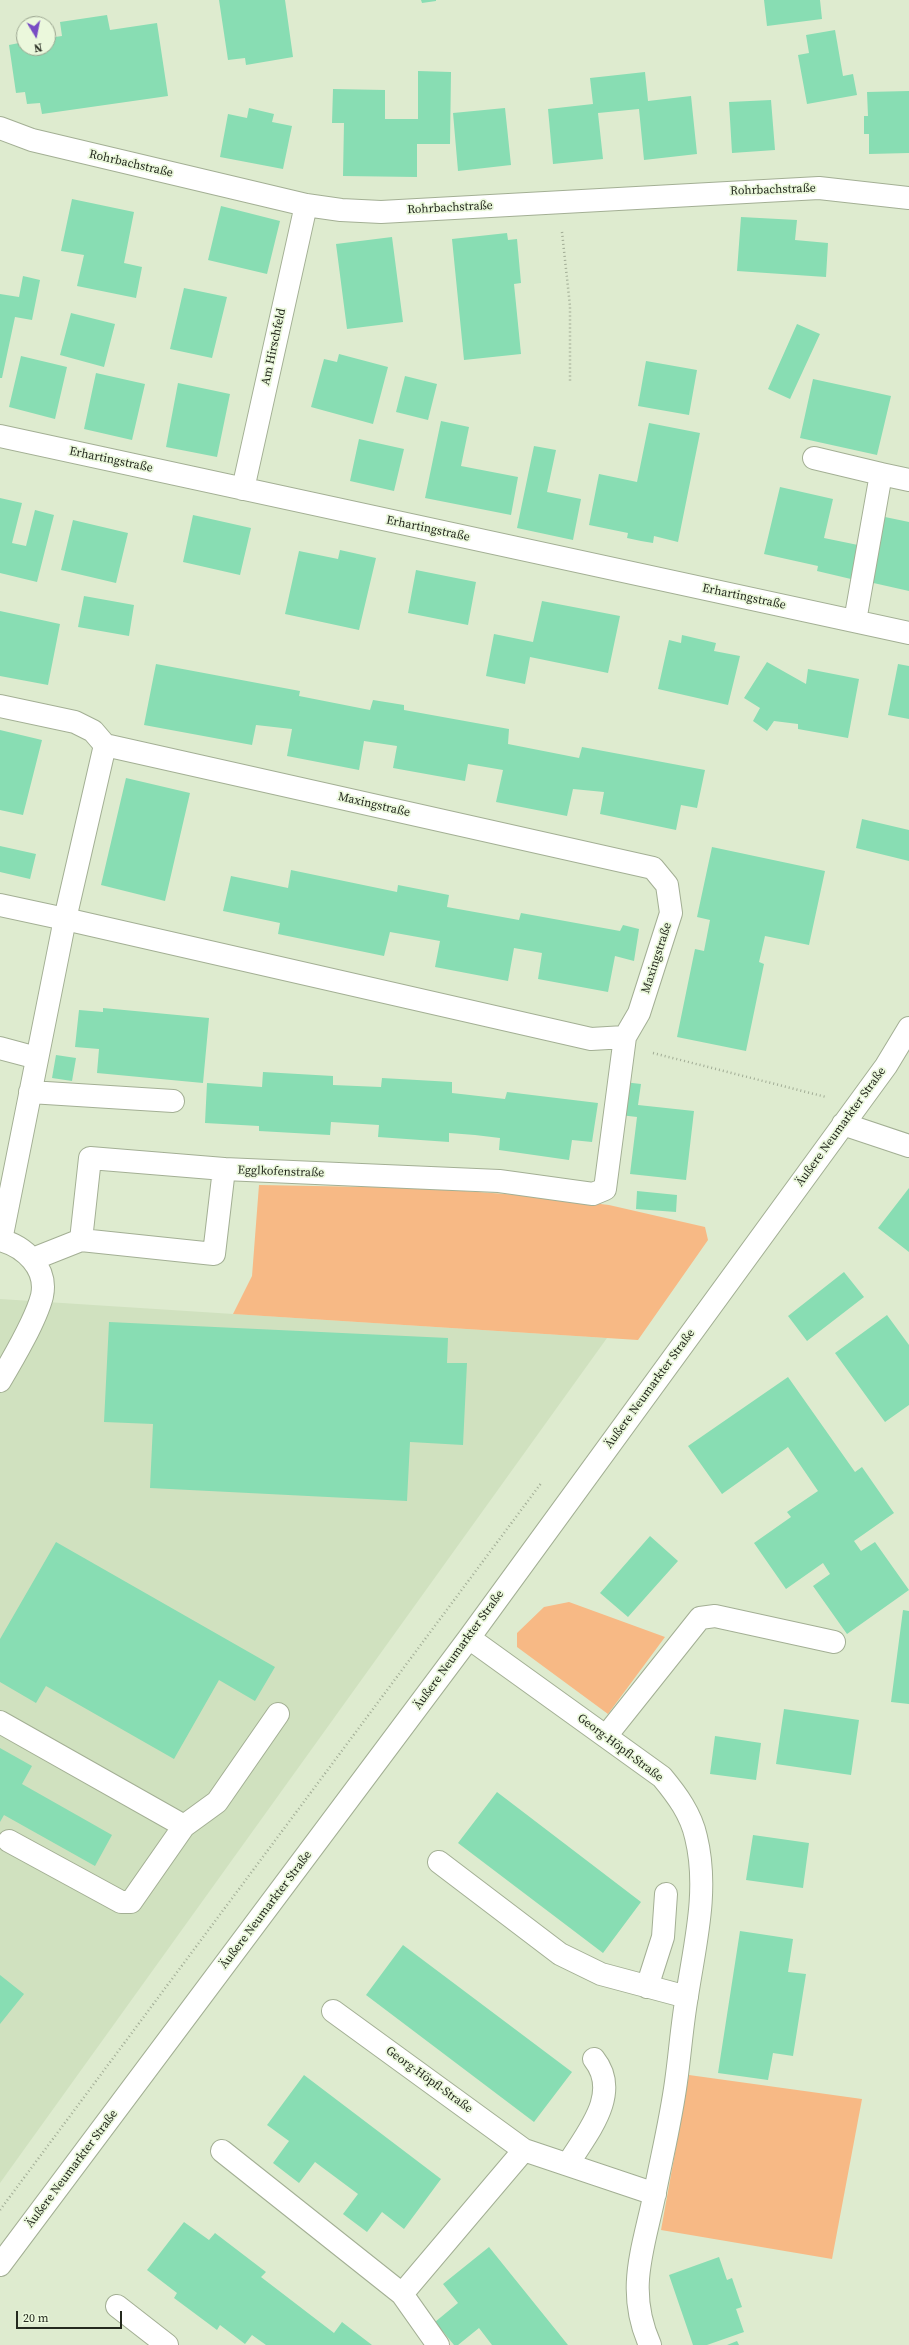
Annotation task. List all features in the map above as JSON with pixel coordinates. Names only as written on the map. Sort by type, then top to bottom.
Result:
[{"type":"street","name":"Rohrbachstraße","points":[[0,128],[32,140],[306,205],[341,210],[381,212],[819,188],[909,198]]},
{"type":"street","name":"Am Hirschfeld","points":[[243,489],[306,205]]},
{"type":"street","name":"Erhartingstraße","points":[[0,436],[909,633]]},
{"type":"street","points":[[814,458],[909,480]]},
{"type":"street","points":[[855,621],[881,474]]},
{"type":"street","points":[[0,706],[75,722],[93,731],[105,745],[65,919],[0,1240],[18,1246],[32,1259],[41,1275],[42,1294],[36,1312],[2,1378]]},
{"type":"street","name":"Maxingstraße","points":[[105,745],[653,868],[667,885],[671,913],[639,1013],[625,1037]]},
{"type":"street","points":[[0,905],[590,1039],[625,1037]]},
{"type":"street","name":"Äußere Neumarkter Straße","points":[[0,2265],[469,1638],[886,1066],[909,1028]]},
{"type":"street","name":"Egglkofenstraße","points":[[81,1240],[90,1158],[224,1169],[499,1181],[593,1194],[605,1189],[625,1037]]},
{"type":"street","points":[[0,1048],[37,1058]]},
{"type":"street","points":[[30,1092],[173,1101]]},
{"type":"street","points":[[843,1124],[909,1146]]},
{"type":"street","points":[[32,1259],[81,1240],[214,1254],[224,1169]]},
{"type":"street","points":[[606,1736],[700,1618],[715,1616],[834,1642]]},
{"type":"street","name":"Georg-Höpfl-Straße","points":[[469,1638],[662,1777],[674,1792],[692,1823],[701,1862],[702,1889],[700,1921],[687,1997],[676,2084],[655,2194],[639,2260],[637,2302],[642,2326],[650,2345]]},
{"type":"street","points":[[9,1842],[121,1902],[131,1902],[184,1826],[217,1802],[278,1714]]},
{"type":"street","points":[[0,1722],[184,1826]]},
{"type":"street","points":[[439,1862],[560,1954],[601,1974],[687,1997]]},
{"type":"street","points":[[647,1986],[663,1937],[666,1894]]},
{"type":"street","name":"Georg-Höpfl-Straße","points":[[333,2011],[524,2150],[655,2194]]},
{"type":"street","points":[[568,2164],[604,2102],[605,2085],[599,2066],[594,2060]]},
{"type":"street","points":[[402,2294],[524,2150]]},
{"type":"street","points":[[222,2152],[402,2294],[438,2345]]},
{"type":"street","points":[[117,2306],[167,2345]]},
{"type":"path","points":[[558,202],[570,306],[570,381]]},
{"type":"path","points":[[625,1037],[651,1053],[829,1097],[824,1104]]},
{"type":"path","points":[[0,2210],[545,1479]]},
{"type":"shaded area","points":[[259,1185],[423,1188],[533,1196],[609,1205],[705,1227],[708,1240],[638,1340],[233,1314],[252,1276]]},
{"type":"shaded area","points":[[0,1299],[607,1338],[0,2183]]},
{"type":"shaded area","points":[[569,1602],[665,1637],[608,1714],[517,1647],[517,1633],[544,1607]]},
{"type":"shaded area","points":[[689,2075],[862,2099],[832,2259],[661,2230]]},
{"type":"building","points":[[219,0],[285,0],[293,57],[246,65],[245,58],[228,60]]},
{"type":"building","points":[[421,0],[436,0],[436,1],[422,3]]},
{"type":"building","points":[[764,0],[820,0],[822,19],[767,26]]},
{"type":"building","points":[[107,15],[110,30],[157,23],[168,96],[42,114],[40,103],[27,104],[25,92],[16,93],[9,45],[16,44],[16,56],[56,56],[56,37],[62,36],[60,22]]},
{"type":"building","points":[[835,30],[843,76],[853,74],[857,95],[807,104],[798,55],[809,53],[806,35]]},
{"type":"building","points":[[418,71],[451,72],[450,144],[417,144],[417,177],[343,176],[344,123],[332,123],[333,89],[385,90],[385,119],[418,119]]},
{"type":"building","points":[[645,72],[648,101],[691,96],[697,154],[644,160],[639,109],[598,113],[603,159],[553,164],[548,109],[593,104],[590,78]]},
{"type":"building","points":[[909,91],[909,153],[869,154],[869,134],[864,134],[864,116],[868,116],[867,92]]},
{"type":"building","points":[[771,100],[775,150],[732,153],[729,102]]},
{"type":"building","points":[[249,108],[274,114],[272,122],[292,126],[283,169],[220,157],[228,114],[247,118]]},
{"type":"building","points":[[505,108],[511,165],[458,171],[453,113]]},
{"type":"building","points":[[72,199],[134,212],[124,263],[142,267],[136,298],[77,286],[84,255],[61,251]]},
{"type":"building","points":[[221,206],[280,221],[267,274],[208,260]]},
{"type":"building","points":[[741,217],[797,220],[795,240],[828,243],[826,277],[737,271]]},
{"type":"building","points":[[507,233],[508,240],[517,239],[521,283],[514,284],[521,354],[464,360],[452,239]]},
{"type":"building","points":[[392,237],[403,322],[347,329],[336,244]]},
{"type":"building","points":[[23,276],[40,280],[32,320],[15,317],[2,378],[0,378],[0,294],[19,297]]},
{"type":"building","points":[[184,288],[227,297],[212,358],[170,349]]},
{"type":"building","points":[[71,313],[115,324],[104,367],[60,355]]},
{"type":"building","points":[[797,324],[820,334],[790,399],[768,389]]},
{"type":"building","points":[[339,354],[388,367],[373,424],[311,407],[324,359],[337,362]]},
{"type":"building","points":[[21,356],[67,367],[55,419],[9,407]]},
{"type":"building","points":[[646,361],[697,370],[689,415],[638,406]]},
{"type":"building","points":[[96,373],[145,384],[132,440],[84,429]]},
{"type":"building","points":[[405,376],[437,384],[428,420],[396,412]]},
{"type":"building","points":[[813,379],[891,396],[877,455],[800,438]]},
{"type":"building","points":[[178,383],[230,394],[217,457],[166,447]]},
{"type":"building","points":[[441,421],[469,427],[461,466],[518,477],[511,515],[425,498]]},
{"type":"building","points":[[649,423],[700,433],[678,542],[654,536],[653,543],[641,541],[627,538],[628,533],[589,525],[599,474],[637,482]]},
{"type":"building","points":[[359,439],[404,449],[394,491],[350,481]]},
{"type":"building","points":[[534,446],[556,450],[547,492],[581,499],[573,540],[517,528]]},
{"type":"building","points":[[780,487],[833,499],[824,538],[858,545],[851,579],[817,571],[818,566],[764,554]]},
{"type":"building","points":[[0,498],[22,503],[12,543],[26,546],[35,510],[54,515],[37,582],[0,573]]},
{"type":"building","points":[[193,515],[251,528],[240,575],[183,562]]},
{"type":"building","points":[[885,517],[909,522],[909,591],[869,582]]},
{"type":"building","points":[[73,520],[128,533],[116,583],[61,570]]},
{"type":"building","points":[[340,550],[376,558],[359,630],[285,614],[299,551],[338,559]]},
{"type":"building","points":[[416,570],[476,582],[468,625],[408,613]]},
{"type":"building","points":[[84,596],[134,605],[129,636],[78,627]]},
{"type":"building","points":[[542,601],[620,616],[608,673],[530,657],[525,684],[486,676],[494,634],[533,642]]},
{"type":"building","points":[[0,611],[60,624],[48,685],[0,676]]},
{"type":"building","points":[[682,635],[716,643],[714,651],[740,656],[728,705],[658,689],[669,640],[681,643]]},
{"type":"building","points":[[767,662],[806,684],[808,669],[859,679],[848,738],[798,729],[798,724],[774,721],[767,731],[753,721],[760,708],[744,698]]},
{"type":"building","points":[[156,664],[300,691],[299,696],[370,710],[373,700],[404,705],[404,710],[509,729],[508,744],[579,758],[582,747],[705,770],[697,808],[681,805],[676,830],[600,814],[604,792],[573,789],[567,816],[496,802],[503,770],[468,764],[465,781],[393,768],[397,746],[364,741],[359,770],[287,756],[292,729],[256,725],[252,745],[144,725]]},
{"type":"building","points":[[898,664],[909,666],[909,719],[888,715]]},
{"type":"building","points":[[0,730],[42,740],[23,815],[0,810]]},
{"type":"building","points":[[126,778],[190,793],[165,901],[101,885]]},
{"type":"building","points":[[862,819],[909,830],[909,861],[856,848]]},
{"type":"building","points":[[0,846],[36,854],[30,879],[0,872]]},
{"type":"building","points":[[712,847],[825,871],[809,945],[765,936],[759,962],[764,964],[746,1051],[677,1037],[695,949],[704,951],[710,920],[697,917]]},
{"type":"building","points":[[291,870],[397,892],[398,885],[449,895],[447,907],[519,920],[521,913],[620,931],[623,925],[639,929],[634,961],[615,956],[608,992],[538,979],[542,953],[514,948],[508,981],[435,967],[440,941],[390,932],[384,956],[278,934],[280,923],[223,911],[231,876],[288,888]]},
{"type":"building","points":[[103,1008],[209,1018],[203,1083],[97,1073],[99,1049],[75,1047],[79,1010],[103,1012]]},
{"type":"building","points":[[56,1055],[76,1058],[72,1081],[52,1078]]},
{"type":"building","points":[[263,1072],[333,1076],[333,1085],[381,1087],[382,1078],[452,1082],[452,1093],[505,1099],[507,1092],[598,1103],[592,1142],[572,1140],[569,1160],[499,1150],[500,1138],[449,1133],[449,1142],[378,1137],[379,1125],[331,1122],[330,1135],[259,1131],[259,1126],[205,1123],[207,1083],[262,1087]]},
{"type":"building","points":[[624,1082],[641,1084],[638,1105],[694,1111],[686,1180],[630,1174],[637,1117],[620,1115]]},
{"type":"building","points":[[909,1188],[909,1252],[878,1228]]},
{"type":"building","points":[[637,1191],[677,1195],[676,1212],[636,1209]]},
{"type":"building","points":[[844,1272],[864,1297],[807,1341],[788,1316]]},
{"type":"building","points":[[887,1315],[909,1345],[909,1405],[885,1422],[835,1353]]},
{"type":"building","points":[[109,1322],[448,1338],[447,1363],[467,1363],[463,1445],[410,1442],[407,1501],[150,1488],[153,1424],[104,1422]]},
{"type":"building","points":[[788,1377],[855,1472],[862,1467],[894,1513],[854,1541],[861,1551],[875,1542],[909,1590],[847,1634],[813,1586],[830,1574],[823,1563],[786,1589],[754,1543],[791,1517],[787,1512],[818,1491],[788,1447],[722,1494],[688,1446]]},
{"type":"building","points":[[650,1536],[678,1561],[628,1617],[600,1593]]},
{"type":"building","points":[[56,1542],[275,1667],[255,1701],[219,1680],[174,1759],[46,1686],[36,1703],[0,1682],[0,1639]]},
{"type":"building","points":[[903,1610],[909,1611],[909,1704],[891,1702]]},
{"type":"building","points":[[784,1709],[859,1720],[851,1775],[776,1764]]},
{"type":"building","points":[[715,1736],[761,1743],[756,1780],[710,1774]]},
{"type":"building","points":[[0,1748],[32,1766],[22,1784],[112,1835],[95,1866],[4,1815],[0,1822]]},
{"type":"building","points":[[497,1792],[641,1902],[603,1953],[458,1843]]},
{"type":"building","points":[[753,1835],[809,1843],[803,1888],[746,1880]]},
{"type":"building","points":[[740,1931],[793,1939],[788,1972],[806,1974],[793,2056],[773,2053],[768,2080],[718,2073]]},
{"type":"building","points":[[403,1945],[572,2072],[534,2122],[366,1995]]},
{"type":"building","points":[[0,1975],[24,1994],[0,2024]]},
{"type":"building","points":[[304,2075],[441,2179],[404,2229],[382,2212],[367,2232],[343,2214],[358,2194],[315,2162],[299,2183],[273,2163],[289,2141],[267,2125]]},
{"type":"building","points":[[184,2222],[209,2240],[215,2233],[266,2272],[261,2277],[334,2333],[342,2322],[372,2345],[266,2345],[252,2335],[245,2344],[220,2325],[217,2330],[174,2298],[177,2293],[147,2270]]},
{"type":"building","points":[[489,2247],[568,2345],[492,2345],[479,2328],[458,2345],[454,2345],[435,2322],[458,2303],[443,2284]]},
{"type":"building","points":[[719,2257],[727,2280],[732,2278],[742,2307],[736,2309],[744,2332],[707,2345],[693,2345],[669,2275]]},
{"type":"building","points":[[737,2341],[739,2345],[727,2345]]}]
